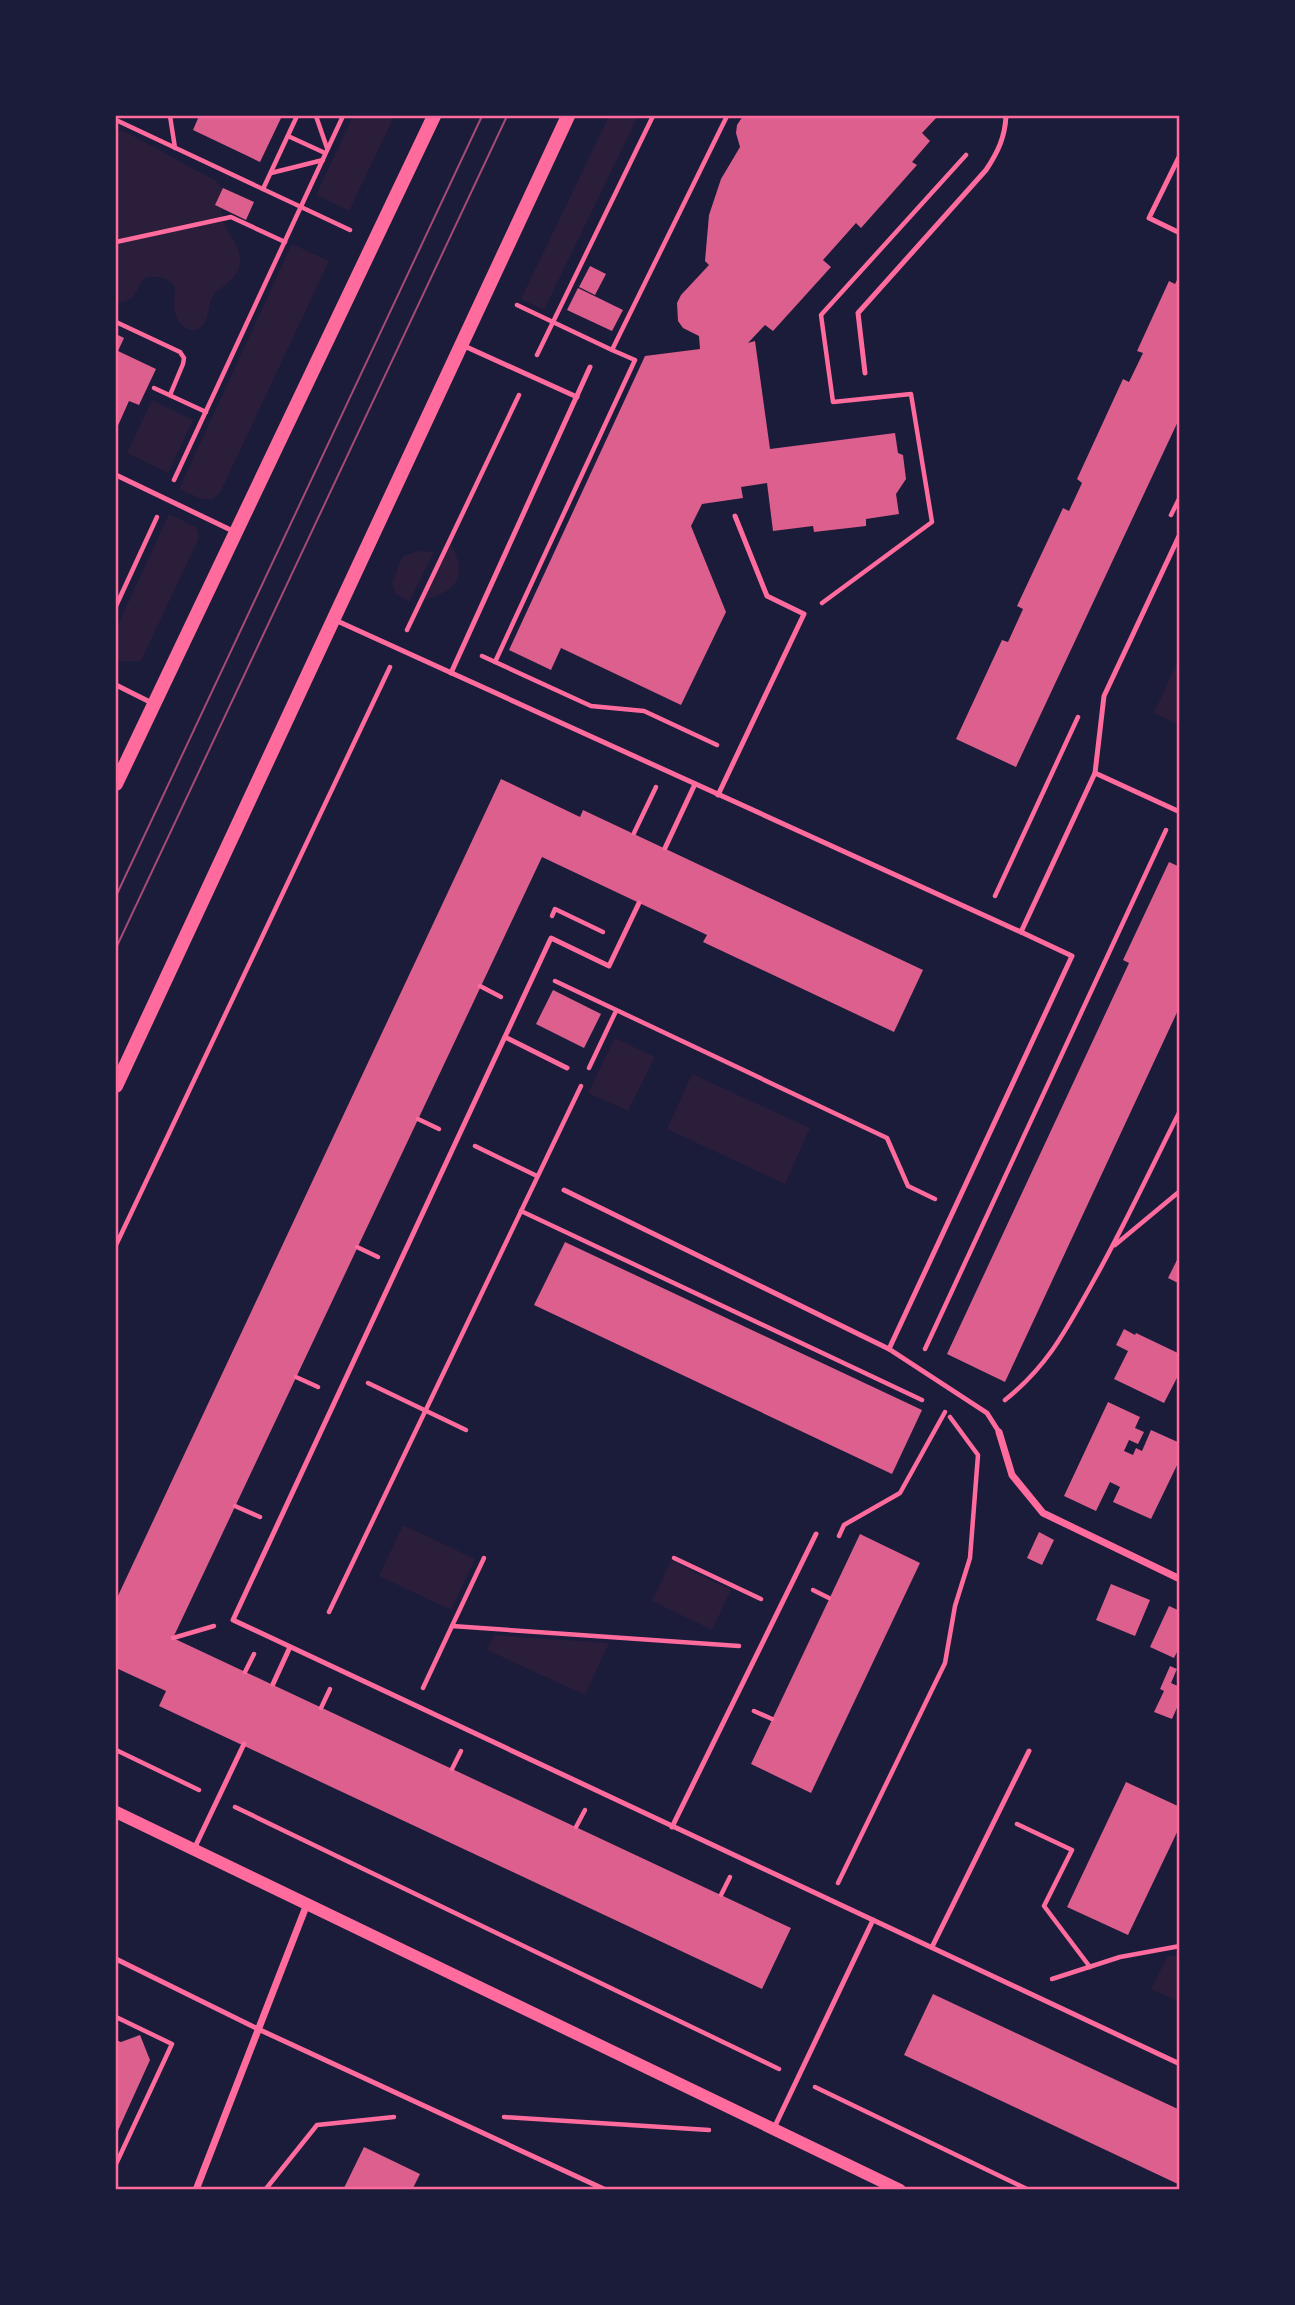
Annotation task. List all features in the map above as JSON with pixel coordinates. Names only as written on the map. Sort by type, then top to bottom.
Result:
[{"type":"main road","points":[[116,785],[434,116]]},
{"type":"main road","points":[[116,1086],[568,116]]},
{"type":"street","points":[[999,1432],[1012,1475],[1043,1513],[1180,1578]]},
{"type":"street","points":[[116,1812],[900,2189]]},
{"type":"street","points":[[196,2189],[307,1904]]},
{"type":"lane","points":[[865,373],[858,313],[986,170],[998,152],[1006,116]]},
{"type":"lane","points":[[1180,155],[1149,218],[1180,233]]},
{"type":"lane","points":[[462,345],[577,397]]},
{"type":"lane","points":[[450,673],[590,367]]},
{"type":"lane","points":[[116,475],[235,533]]},
{"type":"lane","points":[[718,795],[804,614],[767,596],[735,516]]},
{"type":"lane","points":[[1021,932],[1095,773],[1104,696],[1180,534]]},
{"type":"lane","points":[[333,619],[1072,956],[889,1349]]},
{"type":"lane","points":[[116,685],[154,704]]},
{"type":"lane","points":[[1095,773],[1180,812]]},
{"type":"lane","points":[[665,848],[695,784]]},
{"type":"lane","points":[[639,903],[609,966],[551,938],[233,1620],[1180,2064]]},
{"type":"lane","points":[[505,1037],[567,1068]]},
{"type":"lane","points":[[564,1190],[889,1349],[987,1413],[999,1432]]},
{"type":"lane","points":[[672,1827],[816,1534]]},
{"type":"lane","points":[[272,1685],[290,1647]]},
{"type":"lane","points":[[194,1849],[244,1744]]},
{"type":"lane","points":[[932,1947],[1029,1751]]},
{"type":"lane","points":[[774,2128],[873,1920]]},
{"type":"lane","points":[[116,1959],[258,2029],[606,2189]]},
{"type":"path","points":[[170,116],[175,148]]},
{"type":"path","points":[[263,189],[297,116]]},
{"type":"path","points":[[316,116],[327,151]]},
{"type":"path","points":[[116,606],[343,116]]},
{"type":"path","points":[[116,1245],[653,116]]},
{"type":"path","points":[[612,349],[727,116]]},
{"type":"path","points":[[116,120],[350,230]]},
{"type":"path","points":[[288,136],[327,151]]},
{"type":"path","points":[[270,173],[323,160]]},
{"type":"path","points":[[116,242],[230,216],[285,242]]},
{"type":"path","points":[[495,662],[635,360],[517,305]]},
{"type":"path","points":[[116,322],[180,352],[184,358],[183,364],[170,395]]},
{"type":"path","points":[[154,388],[206,412]]},
{"type":"path","points":[[463,647],[591,706],[644,711],[737,755]]},
{"type":"path","points":[[634,833],[656,786]]},
{"type":"path","points":[[916,1367],[1166,830],[1170,827]]},
{"type":"path","points":[[536,971],[887,1138],[908,1186],[954,1209]]},
{"type":"path","points":[[480,986],[512,1001]]},
{"type":"path","points":[[588,1070],[616,1011]]},
{"type":"path","points":[[329,1612],[583,1082]]},
{"type":"path","points":[[987,1413],[1024,1385],[1056,1347],[1112,1248],[1180,1111]]},
{"type":"path","points":[[418,1119],[449,1133]]},
{"type":"path","points":[[458,1138],[537,1176]]},
{"type":"path","points":[[1112,1248],[1180,1192]]},
{"type":"path","points":[[522,1210],[933,1405]]},
{"type":"path","points":[[357,1247],[389,1262]]},
{"type":"path","points":[[348,1374],[466,1430]]},
{"type":"path","points":[[296,1377],[328,1392]]},
{"type":"path","points":[[830,1900],[945,1663],[955,1606],[970,1558],[978,1455],[945,1411],[900,1493],[845,1525],[834,1546]]},
{"type":"path","points":[[235,1506],[267,1521]]},
{"type":"path","points":[[414,1705],[484,1558]]},
{"type":"path","points":[[674,1558],[800,1617],[818,1579]]},
{"type":"path","points":[[813,1590],[830,1598]]},
{"type":"path","points":[[173,1638],[218,1625]]},
{"type":"path","points":[[452,1626],[760,1647]]},
{"type":"path","points":[[246,1672],[258,1643]]},
{"type":"path","points":[[321,1708],[335,1679]]},
{"type":"path","points":[[748,1723],[759,1700]]},
{"type":"path","points":[[754,1711],[772,1719]]},
{"type":"path","points":[[452,1769],[466,1741]]},
{"type":"path","points":[[116,1750],[1029,2189]]},
{"type":"path","points":[[576,1828],[590,1799]]},
{"type":"path","points":[[997,1814],[1072,1850],[1044,1906],[1090,1967]]},
{"type":"path","points":[[721,1895],[734,1867]]},
{"type":"path","points":[[1021,1989],[1120,1957],[1180,1946]]},
{"type":"path","points":[[116,2017],[172,2044],[116,2164]]},
{"type":"shaded area","points":[[353,116],[392,116],[349,211],[316,195]]},
{"type":"shaded area","points":[[609,116],[638,116],[544,310],[521,299]]},
{"type":"shaded area","points":[[116,129],[216,181],[222,188],[223,221],[239,251],[239,270],[213,296],[206,319],[198,329],[186,328],[176,317],[175,286],[161,278],[145,278],[132,298],[116,303]]},
{"type":"shaded area","points":[[292,244],[329,261],[220,493],[213,499],[202,499],[179,489]]},
{"type":"shaded area","points":[[152,400],[193,420],[168,473],[127,453]]},
{"type":"shaded area","points":[[169,514],[196,527],[199,538],[141,661],[116,661],[116,629]]},
{"type":"shaded area","points":[[451,544],[459,565],[457,581],[445,592],[424,600]]},
{"type":"shaded area","points":[[417,551],[434,552],[409,602],[396,594],[392,583],[402,557]]},
{"type":"shaded area","points":[[1179,658],[1179,725],[1154,713]]},
{"type":"shaded area","points":[[615,1038],[655,1057],[628,1111],[588,1093]]},
{"type":"shaded area","points":[[692,1074],[810,1128],[785,1184],[667,1129]]},
{"type":"shaded area","points":[[403,1525],[475,1559],[451,1610],[379,1576]]},
{"type":"shaded area","points":[[671,1561],[731,1590],[712,1630],[652,1601]]},
{"type":"shaded area","points":[[494,1635],[609,1643],[585,1695],[487,1650]]},
{"type":"shaded area","points":[[1180,1955],[1179,2002],[1151,1989],[1167,1957]]},
{"type":"building","points":[[199,116],[282,116],[260,162],[193,130]]},
{"type":"building","points":[[743,116],[938,116],[922,133],[930,141],[912,162],[917,165],[861,228],[856,223],[823,260],[831,267],[773,331],[765,325],[748,343],[755,341],[770,449],[895,433],[898,453],[903,455],[906,479],[896,494],[899,514],[866,519],[866,526],[814,532],[813,526],[773,531],[767,483],[741,487],[743,498],[702,504],[691,526],[726,612],[681,705],[561,648],[551,670],[509,650],[645,356],[700,349],[699,336],[683,328],[678,321],[677,303],[709,265],[705,261],[709,215],[721,179],[740,147],[736,133],[737,125]]},
{"type":"building","points":[[223,188],[254,202],[246,220],[215,205]]},
{"type":"building","points":[[590,266],[606,274],[595,295],[579,287]]},
{"type":"building","points":[[1180,274],[1180,417],[1016,767],[956,739],[1002,640],[1008,642],[1023,609],[1017,606],[1063,508],[1069,511],[1082,483],[1077,479],[1123,379],[1129,382],[1143,353],[1137,351],[1169,281],[1175,284]]},
{"type":"building","points":[[578,288],[623,310],[612,331],[567,310]]},
{"type":"building","points":[[116,334],[124,338],[118,351],[156,369],[139,405],[129,401],[116,430]]},
{"type":"building","points":[[501,779],[580,817],[583,810],[923,970],[894,1032],[703,942],[707,935],[542,857],[173,1638],[791,1928],[762,1989],[159,1706],[166,1691],[116,1668],[116,1600]]},
{"type":"building","points":[[1169,862],[1180,867],[1180,1006],[1005,1382],[947,1354],[1129,963],[1123,960]]},
{"type":"building","points":[[553,990],[601,1014],[584,1048],[536,1024]]},
{"type":"building","points":[[565,1242],[922,1410],[892,1474],[534,1305]]},
{"type":"building","points":[[1177,1260],[1180,1261],[1180,1284],[1168,1278]]},
{"type":"building","points":[[1124,1329],[1180,1354],[1180,1372],[1164,1403],[1114,1379],[1128,1351],[1116,1345]]},
{"type":"building","points":[[1108,1402],[1140,1417],[1135,1428],[1144,1432],[1138,1444],[1129,1440],[1124,1451],[1133,1455],[1136,1448],[1142,1451],[1151,1430],[1180,1443],[1180,1459],[1151,1519],[1113,1502],[1120,1487],[1110,1482],[1096,1511],[1064,1496]]},
{"type":"building","points":[[1039,1532],[1054,1540],[1042,1565],[1027,1558]]},
{"type":"building","points":[[860,1534],[920,1563],[811,1793],[751,1764]]},
{"type":"building","points":[[1111,1584],[1150,1600],[1135,1636],[1096,1620]]},
{"type":"building","points":[[1169,1606],[1180,1611],[1180,1646],[1174,1658],[1150,1647]]},
{"type":"building","points":[[1170,1666],[1177,1669],[1171,1683],[1180,1687],[1180,1701],[1172,1719],[1154,1712],[1164,1691],[1160,1689]]},
{"type":"building","points":[[1126,1782],[1180,1807],[1180,1826],[1128,1935],[1067,1907]]},
{"type":"building","points":[[933,1994],[1180,2110],[1180,2185],[904,2055]]},
{"type":"building","points":[[140,2035],[150,2060],[116,2135],[116,2040],[121,2042]]},
{"type":"building","points":[[364,2147],[420,2174],[412,2190],[343,2190]]},
{"type":"tram line","points":[[116,896],[482,116]]},
{"type":"tram line","points":[[116,948],[507,116]]}]
